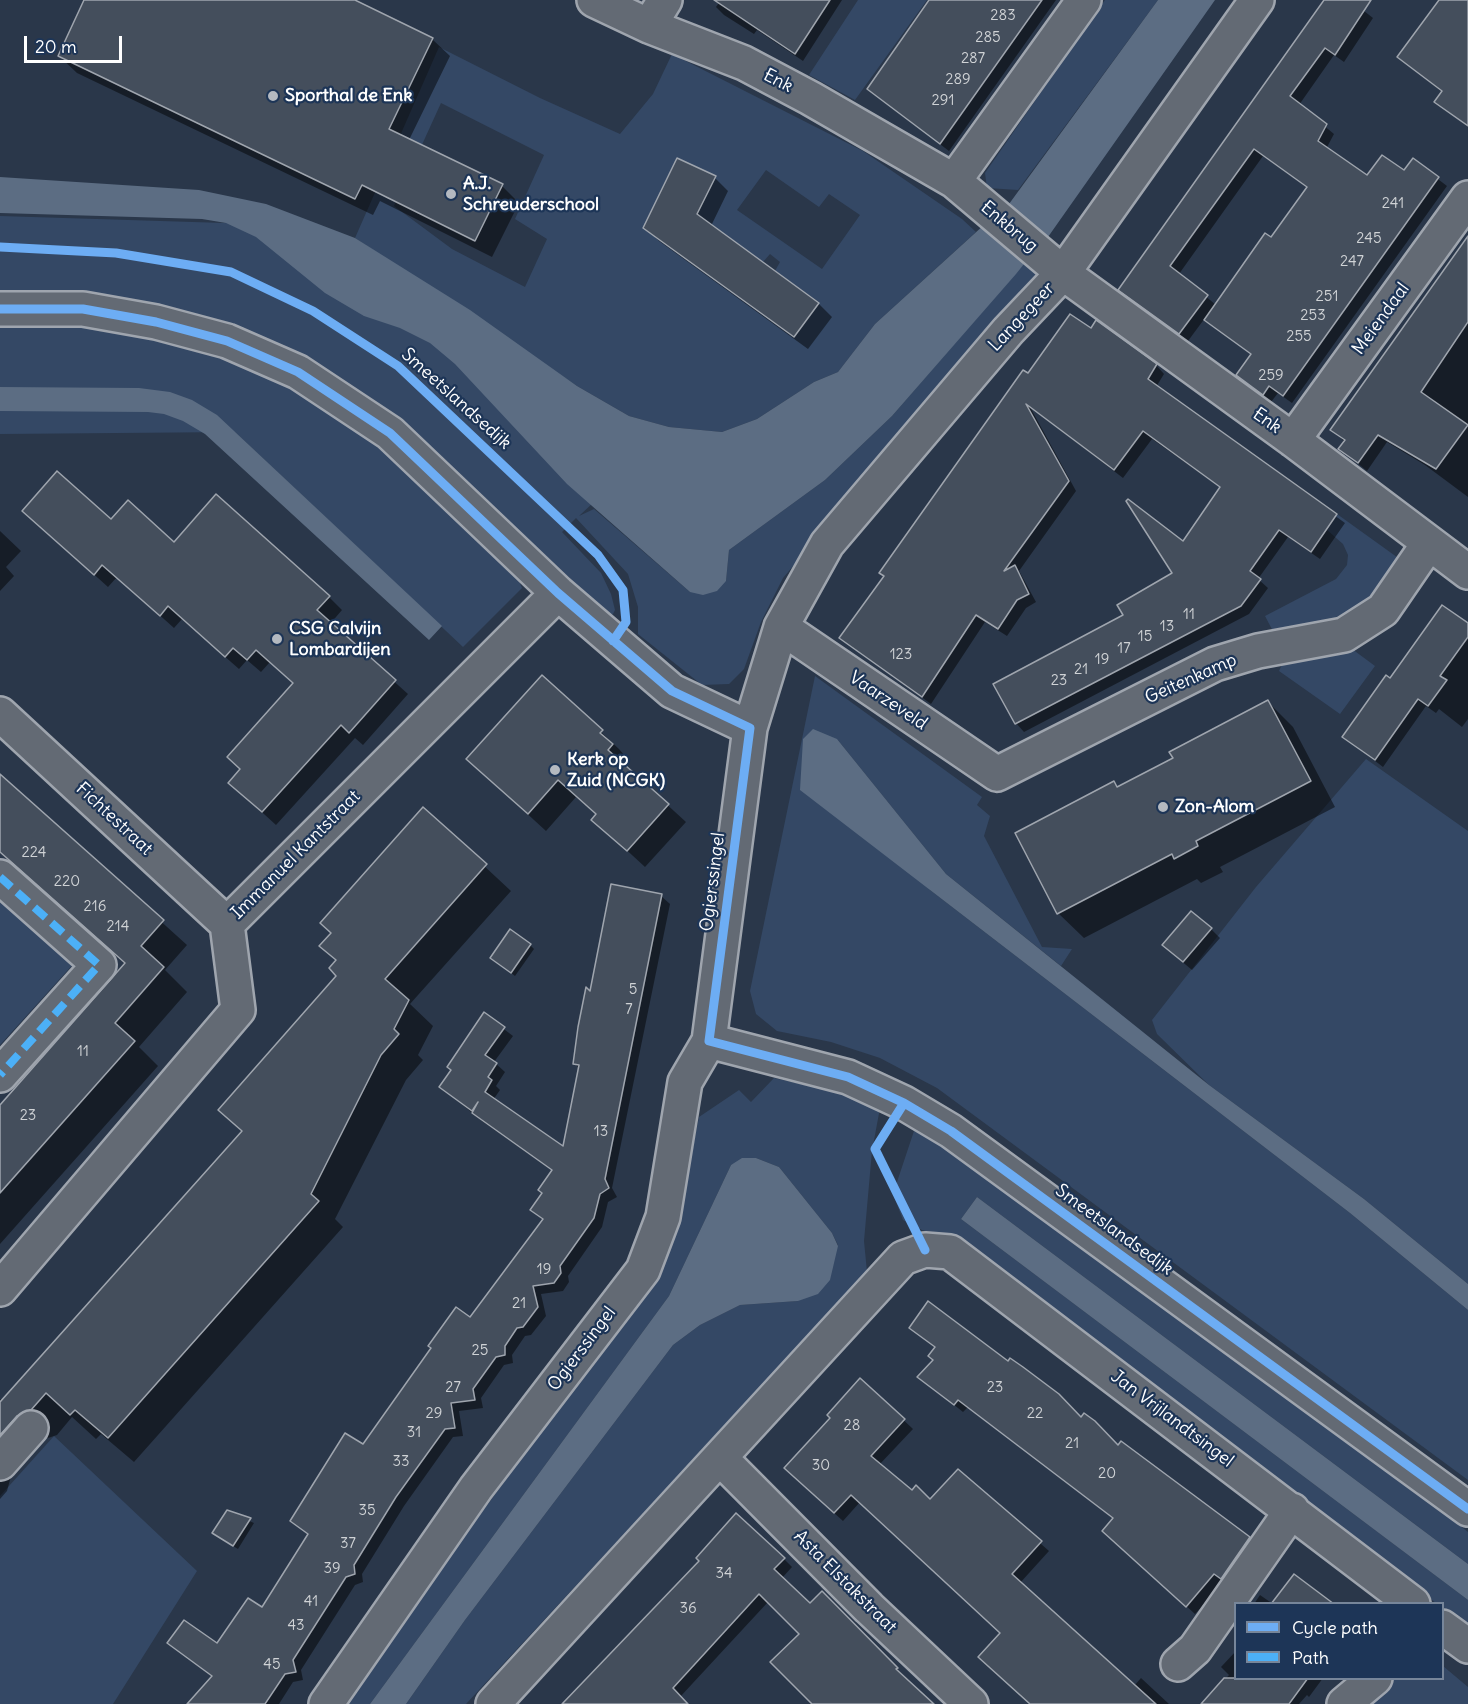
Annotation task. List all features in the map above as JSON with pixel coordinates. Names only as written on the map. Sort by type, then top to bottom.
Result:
[{"type":"street","name":"Enk","points":[[594,0],[657,13],[954,181]]},
{"type":"street","points":[[954,181],[1084,0]]},
{"type":"street","name":"Langegeer","points":[[781,627],[827,544],[1008,331],[1257,0]]},
{"type":"street","name":"Enkbrug","points":[[954,181],[1056,267]]},
{"type":"street","name":"Meiendaal","points":[[1293,440],[1468,198]]},
{"type":"street","name":"Enk","points":[[1056,267],[1293,440],[1468,572]]},
{"type":"street","points":[[0,309],[82,309],[156,322],[227,341],[298,372],[390,434],[558,593],[672,691],[750,728]]},
{"type":"street","name":"Geitenkamp","points":[[997,774],[1215,664],[1258,651],[1344,635],[1383,610],[1429,543]]},
{"type":"street","name":"Immanuel Kantstraat","points":[[0,1289],[238,1010],[227,924],[558,593]]},
{"type":"street","name":"Ogierssingel","points":[[326,1704],[476,1488],[643,1270],[663,1217],[685,1082],[709,1041],[750,728],[781,627]]},
{"type":"street","name":"Vaarzeveld","points":[[781,627],[997,774]]},
{"type":"street","name":"Fichtestraat","points":[[0,714],[227,924]]},
{"type":"street","points":[[0,877],[99,965],[0,1075]]},
{"type":"street","name":"Smeetslandsedijk","points":[[709,1041],[848,1077],[904,1103],[951,1131],[1468,1509]]},
{"type":"street","name":"Jan Vrijlandtsingel","points":[[720,1458],[903,1258],[925,1250],[950,1252],[1410,1602]]},
{"type":"street","points":[[0,1463],[31,1428]]},
{"type":"street","points":[[507,1699],[720,1458]]},
{"type":"street","name":"Asta Elstakstraat","points":[[720,1458],[869,1608],[972,1704]]},
{"type":"street","points":[[1178,1664],[1195,1649],[1292,1510]]},
{"type":"street","points":[[1444,1628],[1468,1646]]},
{"type":"street","points":[[1344,1704],[1373,1680]]},
{"type":"shaded area","points":[[858,0],[927,0],[855,100],[809,75]]},
{"type":"shaded area","points":[[1105,0],[1158,0],[1018,190],[987,188],[985,173]]},
{"type":"shaded area","points":[[1158,0],[1215,0],[1048,237],[1030,222],[1011,246],[1028,259],[892,416],[825,480],[729,550],[726,581],[717,591],[703,595],[690,592],[567,484],[455,364],[430,343],[400,328],[364,316],[325,293],[256,237],[226,223],[202,219],[0,213],[0,177],[199,190],[266,204],[355,238],[470,310],[577,386],[629,416],[669,427],[722,432],[757,419],[814,382],[838,372],[875,324],[985,224],[1000,236],[1021,214],[1009,204]]},
{"type":"shaded area","points":[[439,47],[540,98],[620,134],[653,94],[672,54],[863,151],[962,219],[976,232],[875,324],[838,372],[814,382],[757,419],[722,432],[669,427],[629,416],[577,386],[355,238]],"holes":[[[441,103],[544,155],[515,219],[547,239],[525,287],[452,249],[394,206]],[[677,158],[715,176],[697,214],[763,262],[770,254],[780,262],[775,271],[819,302],[794,337],[644,228]],[[766,170],[819,207],[829,194],[860,215],[822,269],[737,210]]]},
{"type":"shaded area","points":[[0,216],[257,224],[389,293],[594,502],[579,516],[594,509],[690,592],[726,581],[729,550],[825,480],[892,416],[1028,259],[1035,264],[1037,277],[783,578],[761,622],[744,669],[729,684],[702,685],[638,634],[638,607],[628,574],[576,518],[562,532],[601,573],[611,594],[615,610],[613,614],[610,616],[541,551],[516,573],[522,588],[463,647],[235,432],[0,434]]},
{"type":"shaded area","points":[[0,387],[139,388],[170,392],[192,400],[217,415],[442,626],[429,640],[205,434],[183,421],[164,414],[148,412],[0,411]]},
{"type":"shaded area","points":[[1337,514],[1401,560],[1380,593],[1342,623],[1276,637],[1265,616],[1336,579],[1347,565],[1348,555],[1343,544],[1327,530]]},
{"type":"shaded area","points":[[1348,646],[1375,666],[1340,714],[1279,671],[1284,660]]},
{"type":"shaded area","points":[[815,676],[982,797],[977,805],[990,816],[984,836],[1042,947],[1072,949],[1061,966],[946,874],[837,739],[930,890],[1350,1213],[1468,1310],[1468,1480],[937,1088],[880,1058],[831,1042],[777,1031],[756,1014],[750,991]]},
{"type":"shaded area","points":[[813,729],[837,739],[946,874],[1209,1085],[1364,1199],[1468,1284],[1468,1310],[1350,1213],[800,790],[803,739]]},
{"type":"shaded area","points":[[1366,759],[1468,831],[1468,1284],[1364,1199],[1209,1085],[1157,1034],[1152,1020],[1256,887]]},
{"type":"shaded area","points":[[0,892],[77,960],[0,1045]]},
{"type":"shaded area","points":[[774,1078],[841,1093],[880,1108],[872,1151],[864,1241],[867,1272],[466,1704],[406,1704],[465,1620],[673,1345],[700,1325],[740,1305],[798,1301],[838,1245],[832,1233],[779,1167],[756,1158],[731,1165],[669,1296],[370,1704],[348,1704],[446,1561],[650,1284],[668,1254],[678,1223],[699,1117],[739,1090],[751,1102]]},
{"type":"shaded area","points":[[914,1131],[948,1147],[1401,1479],[1468,1532],[1468,1564],[977,1197],[961,1219],[1468,1600],[1468,1628],[1444,1610],[1444,1602],[1435,1602],[951,1238],[922,1230],[903,1220],[893,1194]]},
{"type":"shaded area","points":[[742,1158],[756,1158],[779,1167],[832,1233],[838,1246],[830,1280],[818,1294],[798,1301],[740,1305],[700,1325],[673,1345],[465,1620],[406,1704],[370,1704],[669,1296],[731,1165]]},
{"type":"shaded area","points":[[977,1197],[1468,1564],[1468,1600],[961,1219]]},
{"type":"shaded area","points":[[54,1436],[197,1571],[113,1704],[0,1704],[0,1496]]},
{"type":"shaded area","points":[[1444,1667],[1468,1687],[1468,1704],[1363,1704],[1393,1680],[1444,1680]]},
{"type":"building","name":"Sporthal de Enk","points":[[84,0],[355,0],[433,38],[389,129],[503,184],[475,241],[362,185],[355,199],[58,56]]},
{"type":"building","points":[[714,0],[830,0],[795,54]]},
{"type":"building","points":[[929,0],[1042,0],[940,144],[867,89]]},
{"type":"building","points":[[1324,0],[1371,0],[1335,55],[1325,48],[1290,96],[1327,124],[1318,141],[1367,175],[1382,155],[1404,170],[1413,158],[1439,177],[1283,396],[1269,386],[1263,395],[1236,375],[1251,354],[1204,320],[1265,233],[1271,237],[1307,187],[1254,149],[1170,266],[1208,295],[1179,334],[1118,290]]},
{"type":"building","points":[[1439,0],[1468,0],[1468,126],[1434,102],[1442,91],[1397,57]]},
{"type":"building","points":[[677,158],[716,176],[697,214],[819,303],[794,337],[643,228]]},
{"type":"building","points":[[1468,236],[1468,322],[1421,392],[1468,425],[1436,469],[1378,435],[1358,463],[1338,449],[1345,440],[1330,430]]},
{"type":"building","points":[[1070,314],[1091,328],[1096,320],[1157,364],[1148,379],[1337,514],[1311,552],[1279,530],[1250,571],[1261,579],[1241,606],[1015,724],[993,684],[1123,615],[1117,605],[1172,573],[1126,501],[1128,499],[1183,541],[1220,487],[1143,431],[1114,470],[1026,404],[1069,481],[1004,571],[1015,565],[1029,594],[1017,600],[998,629],[976,615],[922,697],[839,638],[884,576],[879,573],[1023,370],[1028,373]]},
{"type":"building","name":"CSG Calvijn Lombardijen","points":[[57,471],[111,519],[128,500],[174,542],[216,494],[330,596],[317,610],[396,680],[349,733],[341,725],[262,812],[228,783],[240,769],[227,757],[293,683],[256,650],[247,660],[233,648],[225,657],[168,606],[160,616],[102,565],[94,575],[22,511]]},
{"type":"building","points":[[1442,605],[1468,623],[1468,637],[1440,676],[1447,680],[1428,706],[1418,699],[1375,760],[1342,737],[1386,675],[1390,678]]},
{"type":"building","name":"Kerk op Zuid (NCGK)","points":[[542,675],[603,730],[600,733],[613,744],[608,750],[669,804],[627,851],[591,820],[596,814],[558,780],[528,814],[466,759]]},
{"type":"building","name":"Zon-Alom","points":[[1268,700],[1311,781],[1196,841],[1198,846],[1174,859],[1172,854],[1057,914],[1015,833],[1114,781],[1117,787],[1173,758],[1169,752]]},
{"type":"building","points":[[0,774],[164,920],[141,946],[164,967],[115,1023],[135,1041],[0,1193],[0,1105],[125,963],[0,852]]},
{"type":"building","points":[[423,807],[487,864],[385,979],[409,1000],[394,1029],[399,1034],[381,1055],[311,1194],[319,1201],[108,1438],[75,1410],[70,1415],[46,1393],[31,1410],[17,1416],[0,1435],[0,1402],[242,1131],[218,1110],[336,976],[329,968],[336,960],[319,946],[331,933],[320,923]]},
{"type":"building","points":[[611,884],[662,894],[605,1179],[609,1188],[600,1194],[594,1218],[560,1266],[561,1273],[554,1283],[533,1286],[538,1307],[523,1327],[517,1328],[505,1346],[505,1355],[496,1357],[473,1389],[475,1400],[451,1403],[455,1428],[445,1429],[396,1497],[354,1565],[355,1574],[346,1577],[293,1660],[296,1672],[285,1674],[265,1704],[187,1704],[212,1676],[167,1643],[184,1620],[217,1643],[248,1598],[262,1607],[308,1534],[290,1521],[345,1433],[363,1444],[431,1348],[428,1346],[456,1307],[470,1317],[543,1219],[530,1210],[542,1193],[538,1190],[552,1170],[472,1113],[478,1102],[472,1111],[439,1087],[451,1070],[447,1067],[484,1012],[505,1027],[485,1055],[497,1063],[488,1077],[492,1080],[485,1092],[563,1146],[579,1065],[573,1064],[578,1027],[586,987],[590,991]]},
{"type":"building","points":[[1191,911],[1212,928],[1183,962],[1162,945]]},
{"type":"building","points":[[510,929],[531,944],[511,973],[490,958]]},
{"type":"building","points":[[928,1301],[1008,1361],[1010,1358],[1059,1394],[1081,1417],[1084,1413],[1095,1421],[1118,1445],[1121,1441],[1250,1537],[1221,1579],[1214,1574],[1186,1607],[1102,1531],[1113,1518],[958,1400],[954,1405],[917,1377],[933,1360],[928,1356],[935,1347],[909,1328]]},
{"type":"building","points":[[860,1378],[905,1419],[871,1456],[912,1490],[916,1485],[930,1499],[958,1469],[1042,1541],[1012,1574],[1156,1704],[1030,1704],[978,1657],[1000,1633],[851,1495],[834,1513],[784,1468],[830,1418],[827,1415]]},
{"type":"building","points":[[227,1510],[251,1518],[233,1546],[212,1533]]},
{"type":"building","points":[[736,1513],[785,1558],[774,1569],[810,1603],[822,1591],[898,1668],[896,1669],[934,1704],[812,1704],[770,1662],[799,1634],[759,1594],[673,1688],[688,1704],[562,1704],[699,1561],[696,1558]]},
{"type":"building","points":[[1294,1574],[1331,1602],[1273,1602]]},
{"type":"building","points":[[1224,1678],[1307,1680],[1289,1704],[1201,1704]]},
{"type":"marked path","points":[[0,877],[99,965],[0,1075]]},
{"type":"cycle path","points":[[0,247],[116,253],[231,272],[313,311],[398,366],[598,555],[623,590],[626,622],[613,641]]},
{"type":"cycle path","points":[[0,309],[83,309],[156,322],[227,341],[298,372],[390,433],[558,593],[672,691],[750,728],[709,1041],[848,1077],[904,1103],[951,1131],[1468,1509]]},
{"type":"cycle path","points":[[904,1103],[875,1149],[925,1250]]},
{"type":"place","name":"Sporthal de Enk","points":[[273,96]]},
{"type":"place","name":"A.J. Schreuderschool","points":[[451,194]]},
{"type":"place","name":"CSG Calvijn Lombardijen","points":[[277,639]]},
{"type":"place","name":"Kerk op Zuid (NCGK)","points":[[555,770]]},
{"type":"place","name":"Zon-Alom","points":[[1163,807]]}]
